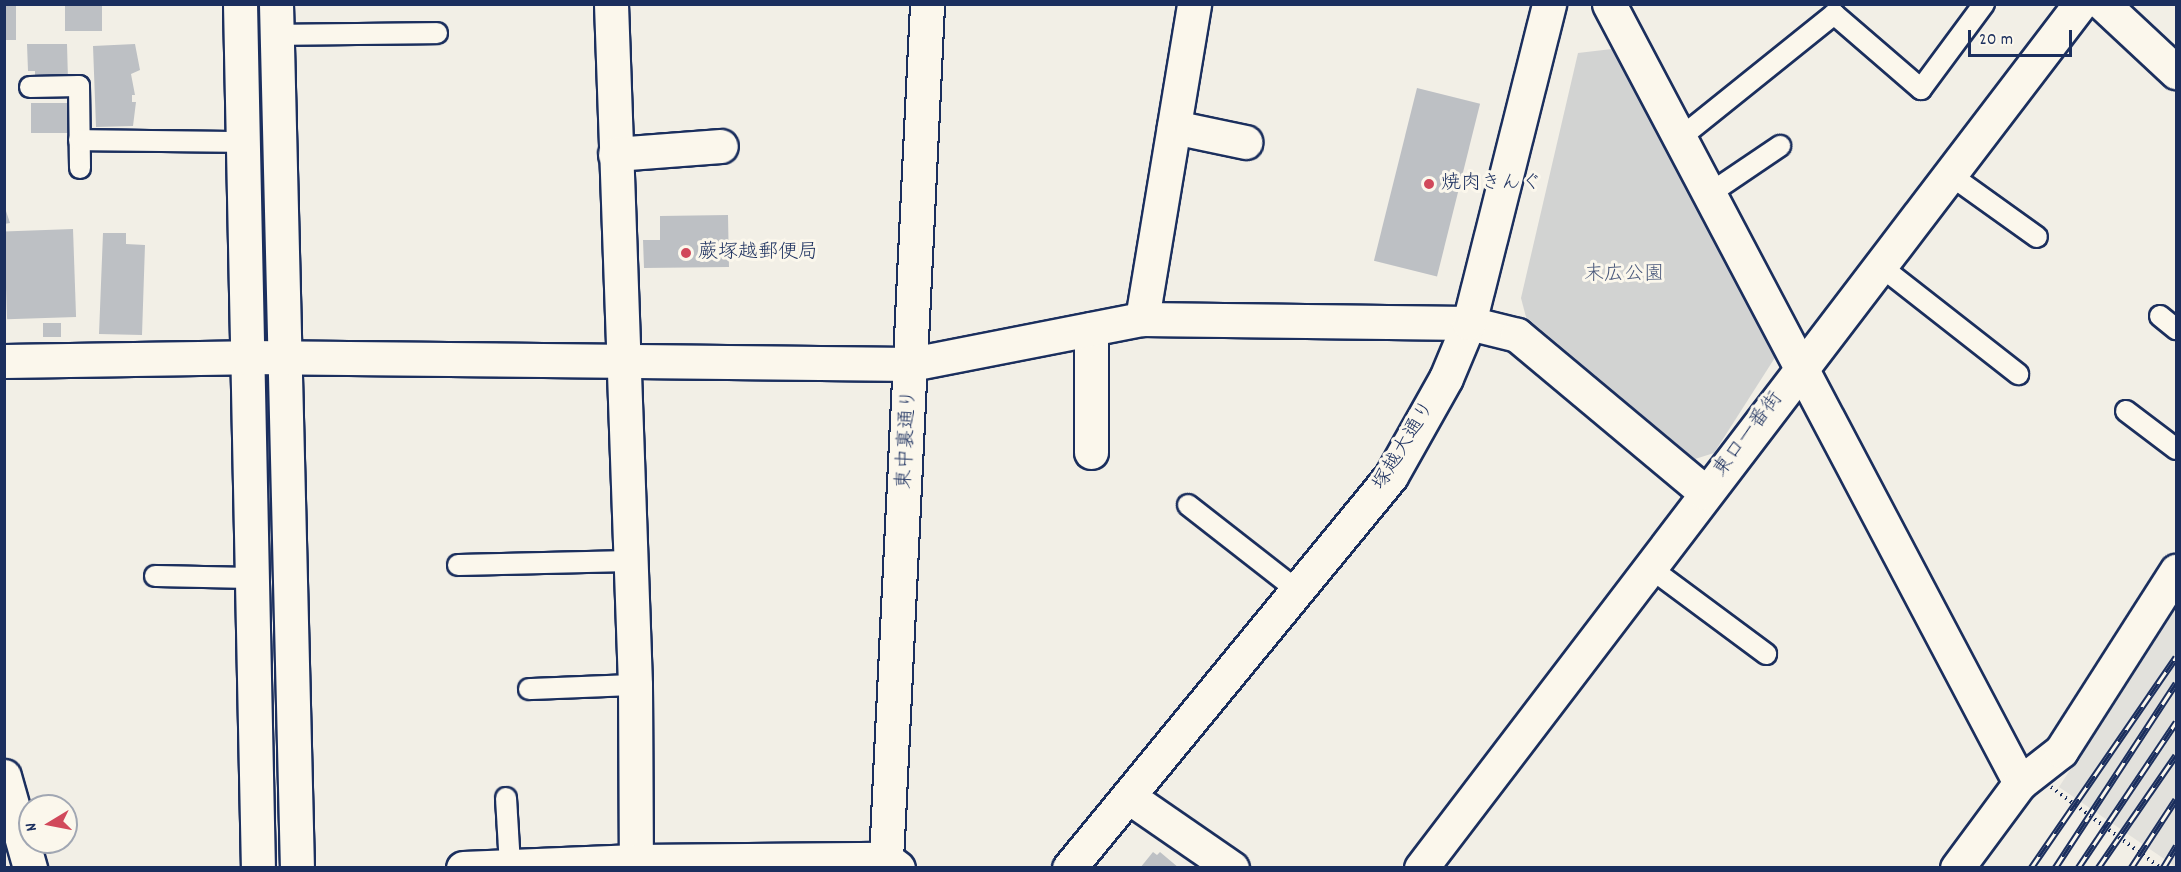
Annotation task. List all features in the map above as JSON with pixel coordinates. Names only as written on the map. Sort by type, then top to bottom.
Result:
[{"type":"street","points":[[240,4],[258,867]]},
{"type":"street","points":[[611,4],[635,685],[636,864]]},
{"type":"street","name":"東中裏通り","points":[[892,863],[927,4]]},
{"type":"street","points":[[1142,319],[1194,4]]},
{"type":"street","name":"塚越大通り","points":[[1069,867],[1391,476],[1446,378],[1469,323],[1549,4]]},
{"type":"street","points":[[1609,4],[1801,367],[2036,785]]},
{"type":"street","name":"東口一番街","points":[[1421,867],[2080,4]]},
{"type":"street","points":[[2103,4],[2176,72]]},
{"type":"street","points":[[277,20],[297,867]]},
{"type":"street","points":[[1174,127],[1245,142]]},
{"type":"street","points":[[615,154],[721,146]]},
{"type":"street","points":[[4,361],[248,357],[622,363],[912,364],[1142,319],[1469,323],[1517,335],[1706,493]]},
{"type":"street","points":[[1091,329],[1091,452]]},
{"type":"street","points":[[1957,867],[2036,785],[2061,751],[2176,571]]},
{"type":"street","points":[[4,776],[30,867]]},
{"type":"street","points":[[1129,796],[1232,867]]},
{"type":"street","points":[[463,867],[892,863]]},
{"type":"lane","points":[[1680,138],[1834,14],[1921,89],[1984,4]]},
{"type":"lane","points":[[277,20],[437,33]]},
{"type":"lane","points":[[30,87],[78,86],[80,168]]},
{"type":"lane","points":[[79,140],[243,141]]},
{"type":"lane","points":[[1709,194],[1780,146]]},
{"type":"lane","points":[[1949,174],[2037,237]]},
{"type":"lane","points":[[1880,265],[2018,374]]},
{"type":"lane","points":[[2160,316],[2176,328]]},
{"type":"lane","points":[[2126,411],[2176,449]]},
{"type":"lane","points":[[1188,505],[1298,591]]},
{"type":"lane","points":[[458,565],[630,561]]},
{"type":"lane","points":[[1649,567],[1766,654]]},
{"type":"lane","points":[[155,576],[252,578]]},
{"type":"lane","points":[[530,688],[635,685]]},
{"type":"lane","points":[[506,798],[510,865]]},
{"type":"path","points":[[2036,785],[2162,867]]},
{"type":"shaded area","points":[[2176,607],[2176,867],[2059,787]]},
{"type":"green space","name":"末広公園","points":[[1612,49],[1776,356],[1714,453],[1695,459],[1526,317],[1521,298],[1578,53]]},
{"type":"building","points":[[4,4],[16,4],[16,40],[4,40]]},
{"type":"building","points":[[65,4],[102,4],[102,31],[65,31]]},
{"type":"building","points":[[27,44],[67,44],[68,80],[35,80],[35,71],[28,71]]},
{"type":"building","points":[[135,44],[140,70],[131,74],[135,95],[132,95],[132,102],[136,102],[133,126],[96,127],[93,46]]},
{"type":"building","points":[[1417,88],[1480,104],[1437,276],[1374,261]]},
{"type":"building","points":[[31,103],[68,103],[68,133],[31,133]]},
{"type":"building","points":[[4,205],[10,223],[4,224]]},
{"type":"building","name":"蕨塚越郵便局","points":[[728,215],[729,267],[644,268],[643,240],[660,240],[660,216]]},
{"type":"building","points":[[73,229],[76,317],[7,319],[4,231]]},
{"type":"building","points":[[103,233],[126,233],[126,244],[145,245],[142,335],[99,334]]},
{"type":"building","points":[[43,323],[61,323],[61,337],[43,337]]},
{"type":"building","points":[[1153,852],[1157,855],[1160,852],[1179,868],[1140,868]]},
{"type":"railway","points":[[2031,868],[2176,657]]},
{"type":"railway","points":[[2055,868],[2176,683]]},
{"type":"railway","points":[[2078,868],[2176,722]]},
{"type":"railway","points":[[2098,868],[2176,755]]},
{"type":"railway","points":[[2131,868],[2176,799]]},
{"type":"railway","points":[[2163,868],[2176,846]]},
{"type":"place","name":"焼肉きんぐ","points":[[1429,184]]},
{"type":"place","name":"蕨塚越郵便局","points":[[686,253]]}]
